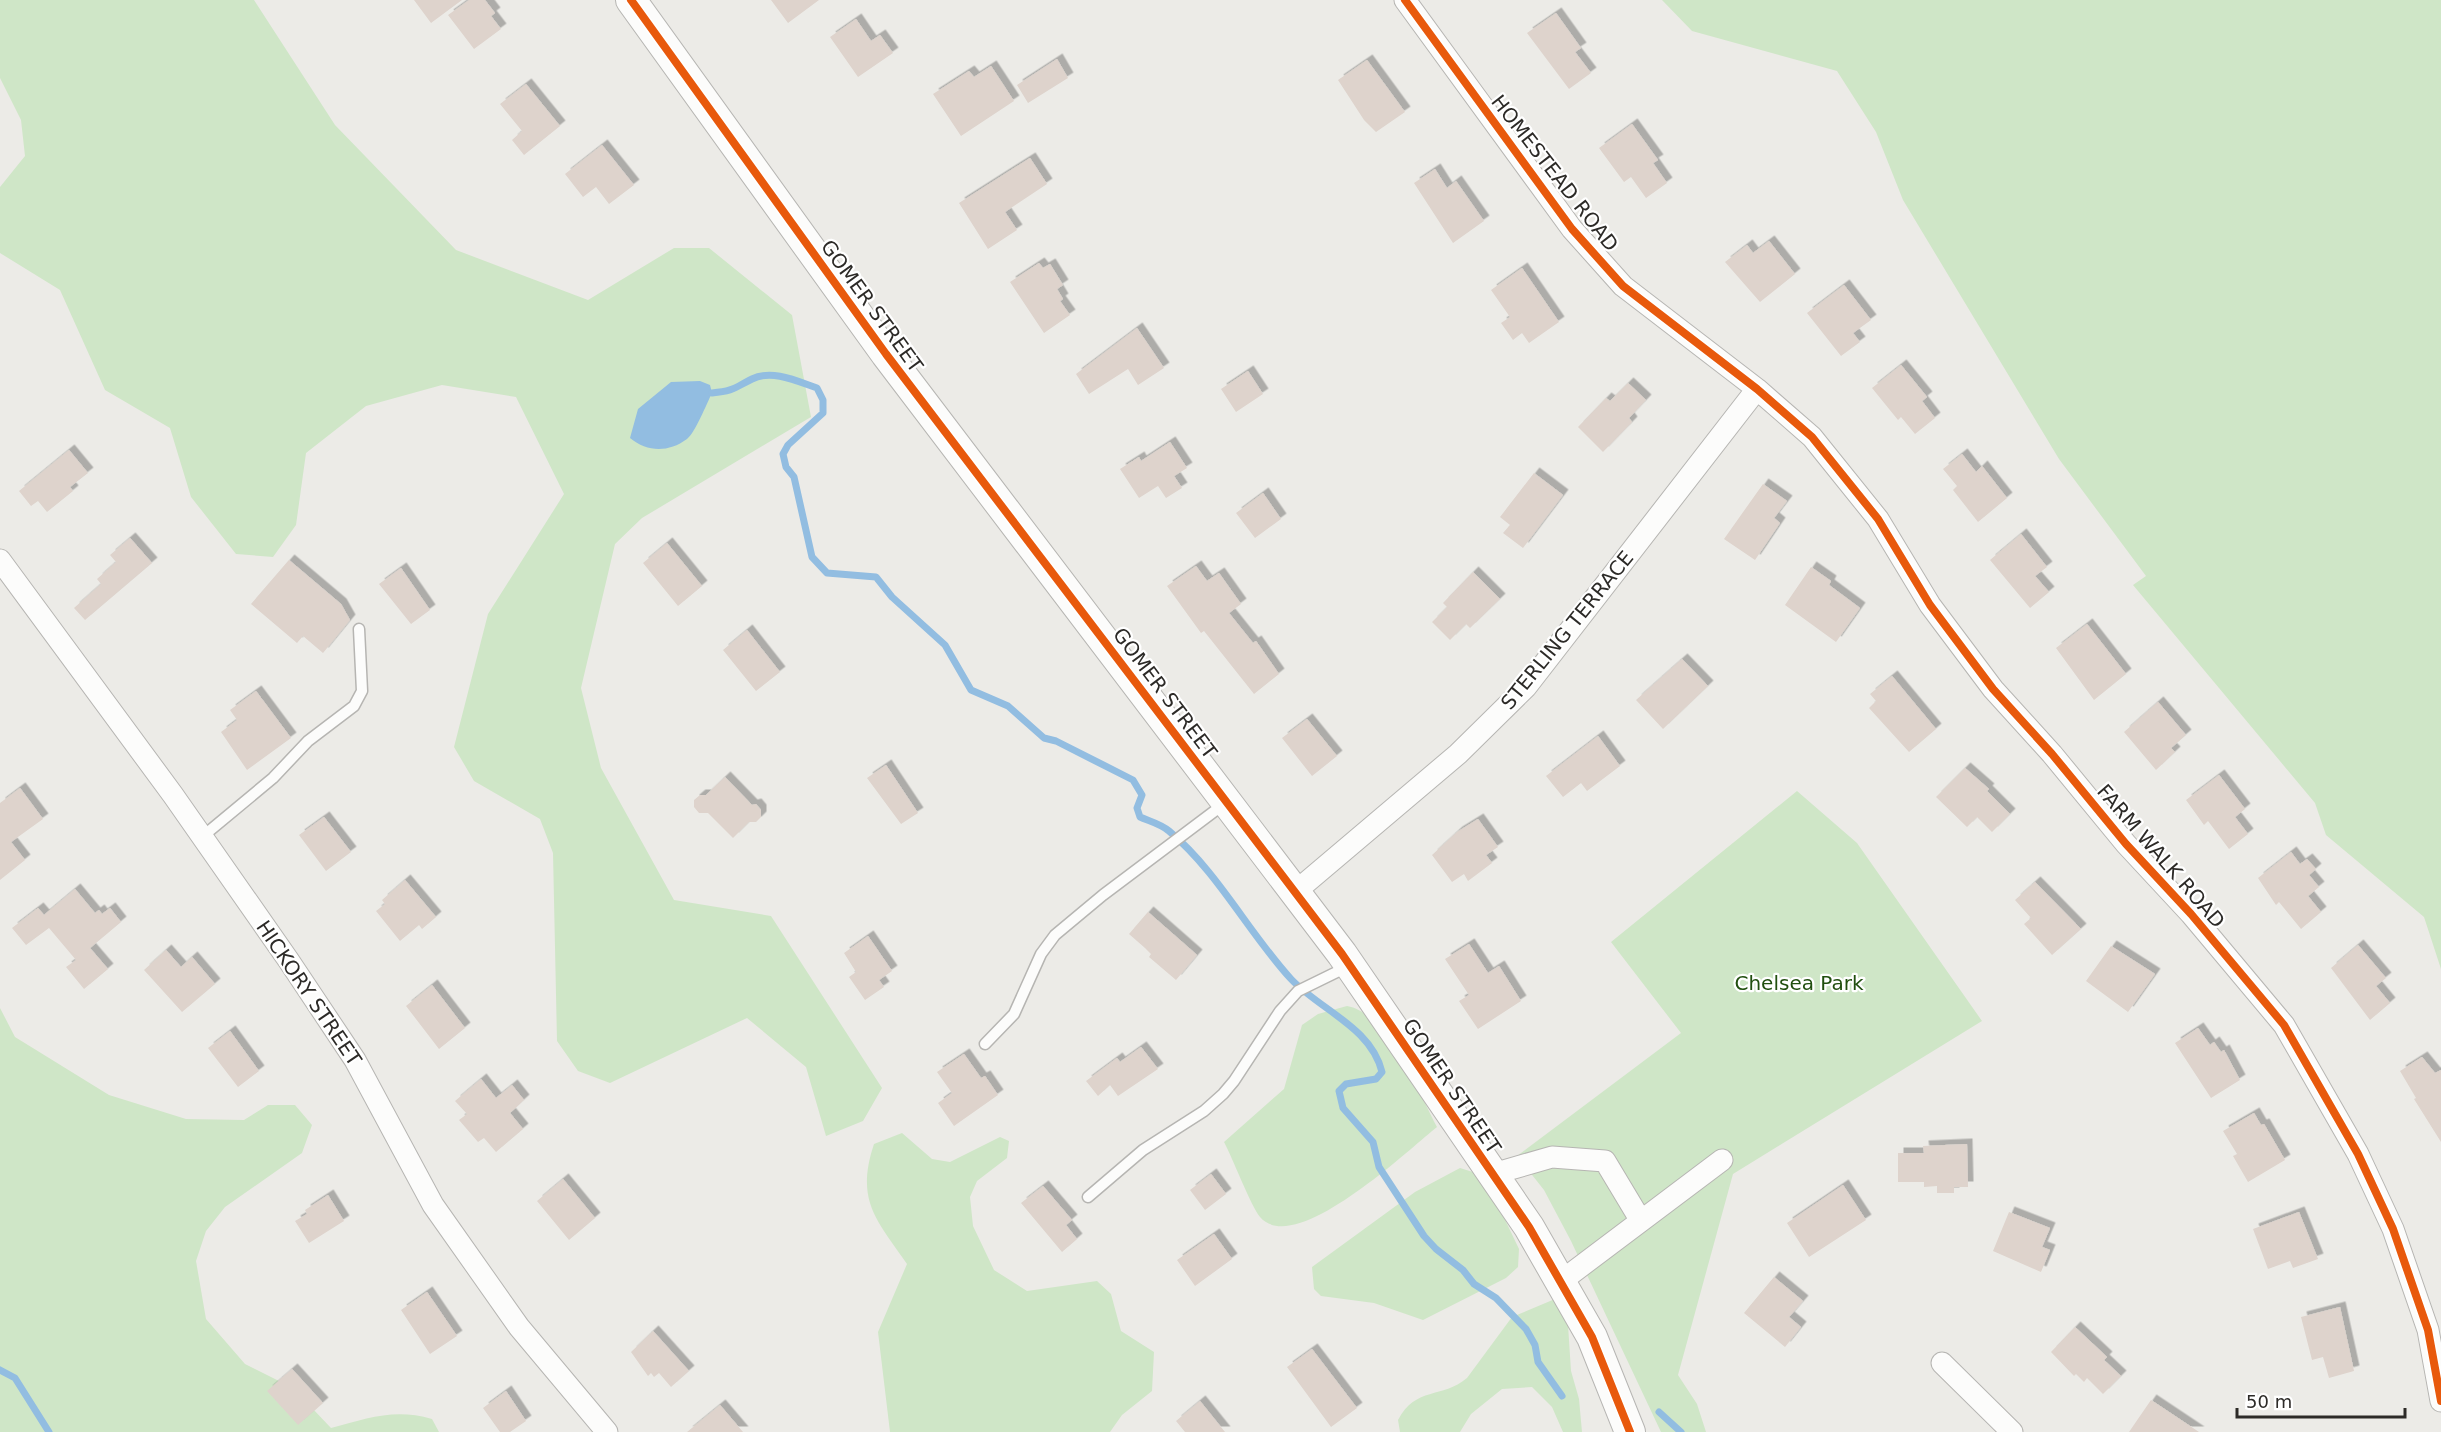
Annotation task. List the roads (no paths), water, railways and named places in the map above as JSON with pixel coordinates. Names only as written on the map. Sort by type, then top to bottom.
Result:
[{"type":"street","name":"GOMER STREET","points":[[631,0],[886,354],[1350,966],[1529,1227],[1592,1337],[1630,1432]]},
{"type":"street","name":"HOMESTEAD ROAD","points":[[1405,0],[1572,229],[1623,286],[1757,389]]},
{"type":"street","name":"STERLING TERRACE","points":[[1295,892],[1458,754],[1526,687],[1757,389]]},
{"type":"street","name":"FARM WALK ROAD","points":[[1757,389],[1812,437],[1878,519],[1930,605],[1993,689],[2052,754],[2126,844],[2190,914],[2284,1025],[2358,1154],[2393,1229],[2428,1330],[2441,1401]]},
{"type":"street","name":"HICKORY STREET","points":[[0,560],[202,837],[355,1060],[433,1205],[519,1327],[607,1432]]},
{"type":"street","points":[[1493,1174],[1552,1157],[1605,1161],[1641,1221]]},
{"type":"street","points":[[1560,1282],[1722,1160]]},
{"type":"street","points":[[1942,1363],[2012,1432]]},
{"type":"lane","points":[[202,837],[273,778],[308,741],[354,705],[362,691],[359,629]]},
{"type":"lane","points":[[985,1044],[1014,1014],[1041,954],[1055,935],[1095,901],[1227,802]]},
{"type":"lane","points":[[1088,1197],[1143,1150],[1204,1111],[1222,1094],[1234,1081],[1281,1011],[1298,991],[1350,966]]},
{"type":"water","points":[[700,381],[710,385],[712,393],[687,439],[672,447],[658,449],[643,446],[630,438],[638,409],[671,382]]},
{"type":"waterway","points":[[712,393],[730,390],[752,379],[768,375],[793,379],[817,388],[823,400],[823,413],[788,445],[783,454],[786,467],[794,477],[812,557],[827,573],[876,577],[892,597],[945,645],[971,690],[1008,706],[1044,738],[1056,741],[1133,780],[1142,795],[1137,808],[1140,817],[1166,829],[1187,847],[1218,883],[1275,961],[1291,979],[1343,1020],[1367,1043],[1376,1056],[1382,1072],[1376,1079],[1346,1084],[1339,1091],[1343,1108],[1373,1142],[1379,1167],[1424,1236],[1436,1249],[1463,1270],[1474,1284],[1496,1298],[1526,1329],[1535,1345],[1538,1362],[1562,1396]]},
{"type":"waterway","points":[[0,1370],[15,1378],[49,1432]]},
{"type":"waterway","points":[[1659,1412],[1681,1432]]},
{"type":"park label","name":"Chelsea Park","points":[[1799,983]]}]
